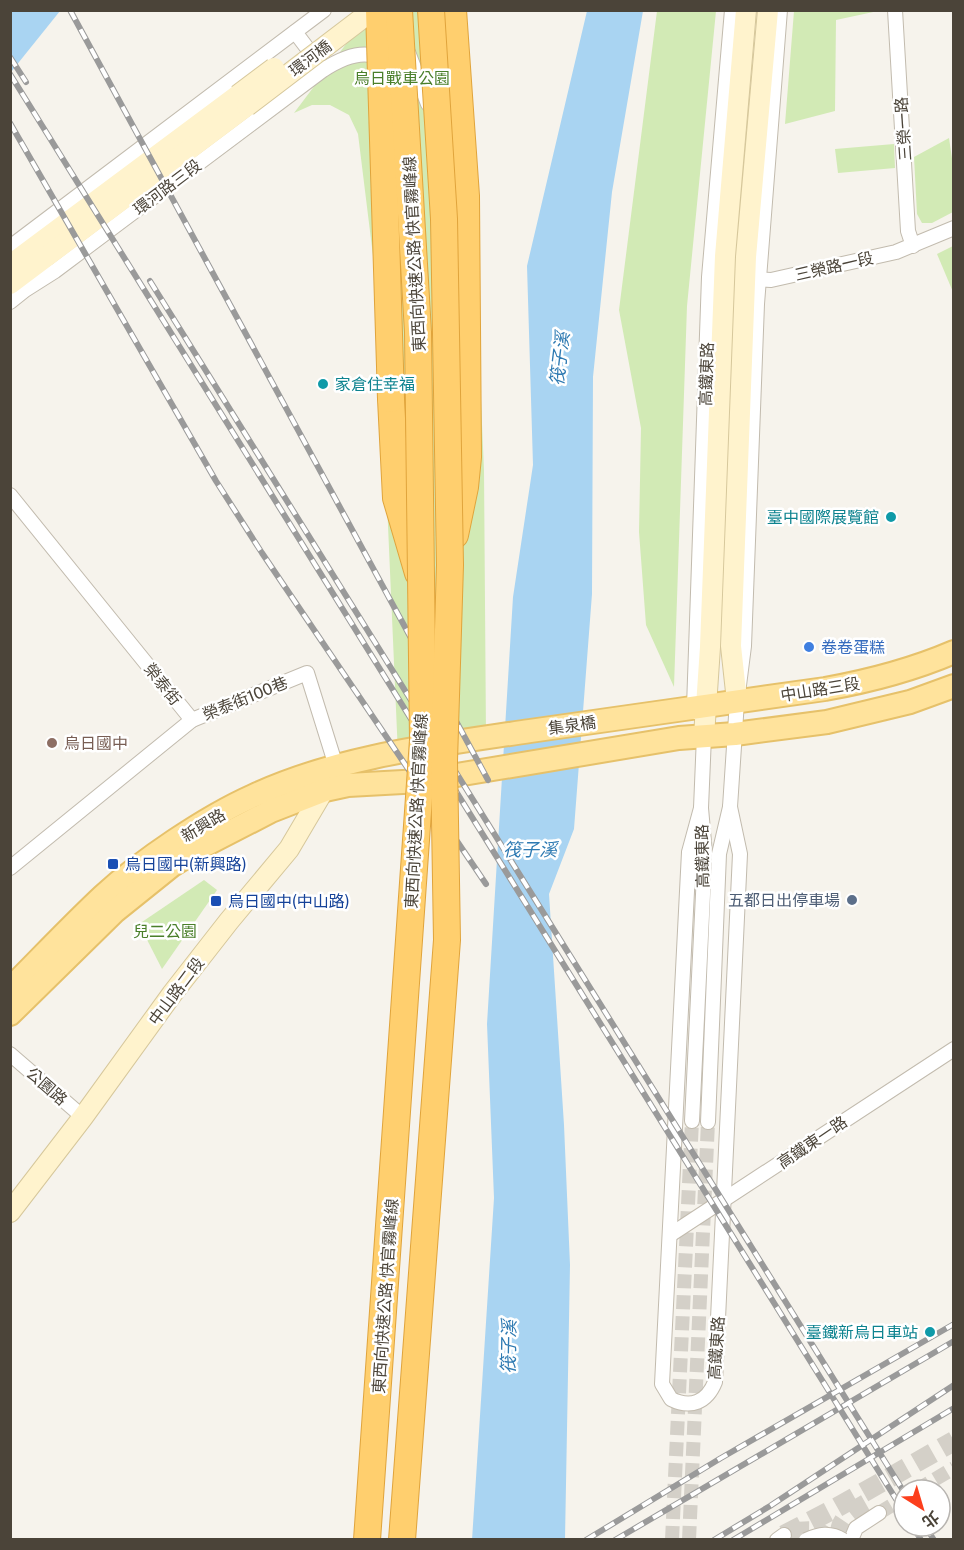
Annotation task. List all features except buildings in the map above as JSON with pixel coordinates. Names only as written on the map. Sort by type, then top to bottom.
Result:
[{"type":"highway","points":[[379,10],[396,498],[420,582]]},
{"type":"highway","name":"東西向快速公路 快官霧峰線","points":[[367,1539],[423,740],[418,332],[399,10]]},
{"type":"highway","name":"東西向快速公路 快官霧峰線","points":[[402,1539],[447,940],[444,760],[450,565],[444,219],[431,10]]},
{"type":"highway","points":[[450,565],[465,487],[468,457],[466,196],[453,10]]},
{"type":"main road","name":"中山路三段","points":[[694,707],[867,681],[909,669],[954,652]]},
{"type":"main road","name":"中山路三段","points":[[693,737],[827,722],[910,702],[954,686]]},
{"type":"main road","name":"集泉橋","points":[[443,744],[694,707]]},
{"type":"main road","name":"集泉橋","points":[[325,790],[348,785],[420,781],[693,737]]},
{"type":"main road","points":[[336,766],[443,744]]},
{"type":"main road","name":"新興路","points":[[10,989],[104,895],[151,858],[197,827],[252,796],[336,766]]},
{"type":"main road","name":"新興路","points":[[10,1014],[115,911],[171,866],[205,845],[271,811],[325,790]]},
{"type":"street","points":[[10,247],[324,10]]},
{"type":"street","name":"環河橋","points":[[242,100],[351,10]]},
{"type":"street","points":[[372,10],[390,24],[410,55],[427,98],[432,126],[430,258]]},
{"type":"street","name":"環河橋","points":[[242,100],[372,10]]},
{"type":"street","name":"高鐵東路","points":[[692,1120],[705,853],[693,737],[694,707],[710,646],[717,277],[732,10]]},
{"type":"street","name":"高鐵東路","points":[[717,277],[746,10]]},
{"type":"street","name":"高鐵東路","points":[[708,1122],[719,855],[730,807],[737,701],[731,646],[768,10]]},
{"type":"street","name":"高鐵東路","points":[[752,279],[780,10]]},
{"type":"street","name":"三榮一路","points":[[895,10],[908,231],[913,246]]},
{"type":"street","points":[[295,32],[323,70]]},
{"type":"street","points":[[410,55],[405,52],[395,53],[392,57],[392,67],[411,102],[430,258],[441,480],[443,744]]},
{"type":"street","name":"環河路三段","points":[[10,302],[55,271],[323,70],[353,55],[366,54],[379,58],[392,67]]},
{"type":"street","name":"環河路三段","points":[[10,266],[242,100]]},
{"type":"street","name":"環河路三段","points":[[10,284],[242,100]]},
{"type":"street","name":"三榮路一段","points":[[717,277],[771,280],[913,246],[954,228]]},
{"type":"street","name":"榮泰街","points":[[10,495],[192,720],[10,868]]},
{"type":"street","name":"榮泰街100巷","points":[[192,720],[306,673],[336,766]]},
{"type":"street","name":"中山路二段","points":[[10,1212],[83,1118],[172,994],[289,849],[325,790],[336,766]]},
{"type":"street","name":"高鐵東路","points":[[701,808],[689,852],[662,1384],[671,1399],[687,1404],[704,1399],[711,1392],[715,1382],[740,854],[730,807]]},
{"type":"street","name":"高鐵東一路","points":[[670,1235],[954,1049]]},
{"type":"street","name":"公園路","points":[[10,1054],[83,1118]]},
{"type":"street","points":[[851,1539],[856,1528],[879,1513]]},
{"type":"street","points":[[806,1539],[824,1534],[843,1539]]},
{"type":"green space","name":"烏日戰車公園","points":[[371,11],[464,11],[484,470],[486,735],[398,755],[378,296],[358,134],[349,115],[330,105],[312,105],[294,113]]},
{"type":"green space","points":[[657,11],[716,11],[687,306],[674,687],[646,625],[639,532],[641,428],[619,310]]},
{"type":"green space","points":[[794,11],[878,11],[836,20],[835,111],[785,124]]},
{"type":"green space","points":[[949,138],[953,165],[953,212],[932,223],[922,223],[917,214],[914,157]]},
{"type":"green space","points":[[894,144],[895,168],[838,173],[835,149]]},
{"type":"green space","points":[[953,246],[953,292],[937,254]]},
{"type":"green space","name":"兒二公園","points":[[204,880],[217,890],[162,969],[139,924]]},
{"type":"water","points":[[10,11],[60,11],[11,72]]},
{"type":"water","name":"筏子溪","points":[[587,11],[643,11],[612,192],[593,377],[592,594],[574,829],[549,894],[564,1125],[570,1265],[565,1539],[472,1540],[494,1198],[487,1024],[513,597],[533,465],[527,266]]},
{"type":"tunnel","points":[[672,1540],[692,1121]]},
{"type":"tunnel","points":[[689,1540],[708,1122]]},
{"type":"tunnel","points":[[784,1535],[954,1441]]},
{"type":"tunnel","points":[[937,1478],[954,1468]]},
{"type":"tunnel","points":[[842,1540],[840,1533],[843,1522],[850,1514],[866,1504]]},
{"type":"tunnel","points":[[879,1513],[892,1505]]},
{"type":"tunnel","points":[[795,1529],[810,1528],[823,1531],[830,1538]]},
{"type":"railway","points":[[70,10],[488,780]]},
{"type":"railway","points":[[10,57],[26,82]]},
{"type":"railway","points":[[10,74],[892,1493]]},
{"type":"railway","points":[[10,123],[216,481],[262,553],[486,884]]},
{"type":"railway","points":[[150,281],[895,1478]]},
{"type":"railway","points":[[586,1540],[721,1458],[954,1324]]},
{"type":"railway","points":[[615,1540],[954,1341]]},
{"type":"railway","points":[[714,1540],[770,1506],[954,1385]]},
{"type":"railway","points":[[733,1540],[954,1408]]},
{"type":"place","name":"家倉住幸福","points":[[323,384]]},
{"type":"place","name":"臺中國際展覽館","points":[[891,517]]},
{"type":"place","name":"卷卷蛋糕","points":[[809,647]]},
{"type":"place","name":"烏日國中","points":[[52,743]]},
{"type":"place","name":"烏日國中(新興路)","points":[[113,864]]},
{"type":"place","name":"五都日出停車場","points":[[852,900]]},
{"type":"place","name":"烏日國中(中山路)","points":[[216,901]]},
{"type":"place","name":"臺鐵新烏日車站","points":[[930,1332]]}]
